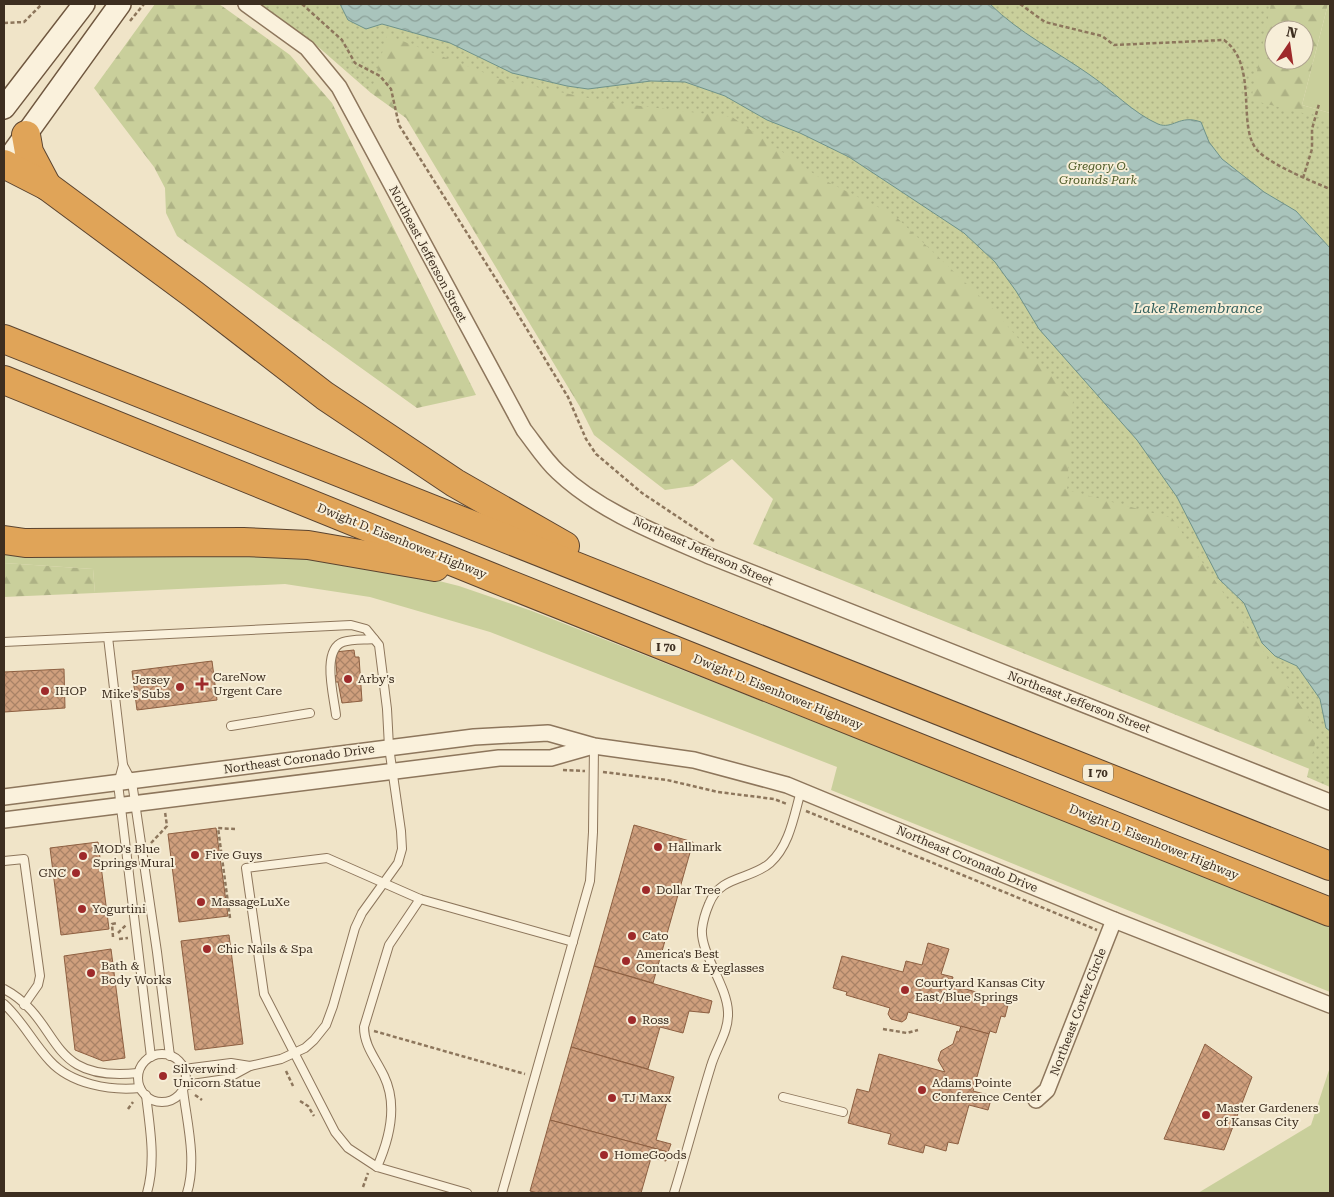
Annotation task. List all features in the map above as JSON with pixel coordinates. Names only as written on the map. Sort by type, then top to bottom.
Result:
[{"type":"highway","points":[[26,135],[30,152],[47,186]]},
{"type":"highway","points":[[4,164],[47,186],[194,294],[325,396],[455,483],[651,594]]},
{"type":"highway","name":"I 70","points":[[4,339],[651,594],[1330,866]]},
{"type":"highway","name":"Dwight D. Eisenhower Highway","points":[[4,380],[1330,912]]},
{"type":"highway","points":[[4,540],[25,543],[243,542],[308,545],[491,577]]},
{"type":"main road","points":[[4,108],[84,4]]},
{"type":"main road","points":[[4,164],[120,4]]},
{"type":"street","name":"Northeast Jefferson Street","points":[[246,4],[307,48],[339,87],[524,430],[558,472],[586,494],[636,523],[712,557],[1330,802]]},
{"type":"street","name":"Northeast Coronado Drive","points":[[4,796],[125,783],[474,736],[548,733],[594,746],[694,760],[738,770],[801,791],[1114,920],[1330,1005]]},
{"type":"street","name":"Northeast Coronado Drive","points":[[4,820],[499,758],[552,758],[594,746]]},
{"type":"street","name":"Northeast Cortez Circle","points":[[1036,1100],[1047,1090],[1114,920]]},
{"type":"lane","points":[[4,642],[351,625],[366,629],[379,645],[402,849],[398,863],[362,913],[355,928],[326,1025],[314,1040],[294,1054],[281,1060],[250,1066],[226,1078],[184,1088],[176,1097],[163,1102],[146,1095],[140,1088],[138,1074],[141,1067],[151,1057],[164,1054],[176,1059],[184,1068],[184,1088],[192,1169],[188,1193]]},
{"type":"lane","points":[[108,637],[128,804],[170,1056]]},
{"type":"lane","points":[[336,715],[329,658],[334,648],[343,642],[374,639]]},
{"type":"lane","points":[[231,726],[310,713]]},
{"type":"lane","points":[[502,1193],[592,871],[594,746]]},
{"type":"lane","points":[[123,765],[151,1057]]},
{"type":"lane","points":[[674,1193],[712,1063],[725,1031],[728,1012],[721,983],[703,941],[702,929],[710,902],[718,890],[729,881],[770,864],[787,839],[801,791]]},
{"type":"lane","points":[[4,861],[24,858],[39,965],[38,985],[24,1005]]},
{"type":"lane","points":[[467,1193],[377,1168],[348,1148],[335,1132],[264,994],[246,868],[327,858],[420,899],[573,942]]},
{"type":"lane","points":[[377,1168],[389,1135],[390,1097],[385,1077],[364,1039],[364,1027],[389,945],[420,899]]},
{"type":"lane","points":[[4,990],[24,1005],[63,1055],[74,1063],[93,1072],[111,1076],[138,1074]]},
{"type":"lane","points":[[4,1004],[50,1062],[63,1073],[106,1088],[140,1088]]},
{"type":"lane","points":[[184,1068],[231,1063],[250,1066]]},
{"type":"lane","points":[[146,1095],[153,1155],[152,1173],[147,1193]]},
{"type":"lane","points":[[783,1097],[843,1112]]},
{"type":"path","points":[[4,23],[24,22],[42,4]]},
{"type":"path","points":[[302,4],[342,40],[355,63],[380,76],[391,89],[399,125],[568,397],[586,439],[596,454],[642,493],[718,544]]},
{"type":"path","points":[[1020,4],[1045,22],[1102,36],[1114,44],[1224,40],[1237,53],[1242,66],[1250,139],[1259,152],[1303,178],[1330,190]]},
{"type":"path","points":[[1142,38],[1143,43]]},
{"type":"path","points":[[1303,178],[1312,149],[1312,129],[1319,104]]},
{"type":"path","points":[[605,772],[667,780],[718,792],[774,799]]},
{"type":"path","points":[[147,848],[167,826],[165,811]]},
{"type":"path","points":[[812,813],[1089,929]]},
{"type":"path","points":[[230,918],[218,828],[235,829]]},
{"type":"path","points":[[113,938],[112,924],[117,923]]},
{"type":"path","points":[[118,933],[128,923]]},
{"type":"path","points":[[883,1028],[907,1033],[918,1030]]},
{"type":"path","points":[[372,1030],[535,1077]]},
{"type":"path","points":[[286,1071],[293,1086]]},
{"type":"path","points":[[195,1094],[202,1100]]},
{"type":"path","points":[[128,1109],[133,1102]]},
{"type":"green space","points":[[155,4],[218,4],[222,6],[290,55],[332,103],[476,395],[417,408],[177,236],[166,213],[165,188],[154,167],[94,88]]},
{"type":"green space","name":"Lake Remembrance","points":[[260,4],[1271,4],[1268,20],[1264,20],[1264,38],[1251,100],[1330,120],[1330,787],[1307,777],[1318,731],[1172,518],[1067,490],[1073,401],[990,306],[894,215],[820,178],[732,117],[607,102],[503,80],[387,35],[371,93],[316,45]]},
{"type":"green space","points":[[990,4],[1328,4],[1314,58],[1314,20],[1264,20],[1264,70],[1311,70],[1302,105],[1330,113],[1330,248]]},
{"type":"green space","points":[[1328,4],[1330,4],[1330,113],[1302,105],[1311,70],[1314,70],[1314,58]]},
{"type":"green space","points":[[366,29],[685,82],[929,208],[1320,699],[1327,776],[753,544],[773,499],[732,459],[693,486],[665,490],[594,435],[580,407],[406,118],[371,93],[356,53]]},
{"type":"green space","points":[[243,550],[375,565],[459,586],[532,611],[1330,924],[1330,992],[831,790],[837,767],[490,632],[370,597],[285,584],[95,593],[93,569],[4,563],[4,551]]},
{"type":"green space","points":[[4,563],[93,569],[95,593],[4,597]]},
{"type":"green space","points":[[1330,1067],[1330,1193],[1198,1193],[1311,1125]]},
{"type":"water","name":"Lake Remembrance","points":[[340,4],[990,4],[1013,24],[1090,75],[1131,108],[1149,119],[1163,125],[1187,120],[1201,122],[1209,142],[1222,159],[1264,192],[1296,211],[1330,248],[1330,731],[1326,728],[1320,699],[1297,666],[1275,656],[1262,643],[1244,603],[1219,579],[1177,497],[1137,440],[1039,329],[1016,291],[995,262],[964,233],[849,157],[800,133],[767,120],[725,96],[685,82],[651,81],[588,89],[512,73],[450,43],[382,24],[366,29],[348,20]]},
{"type":"building","name":"Arby's","points":[[354,650],[355,657],[359,657],[362,701],[342,703],[338,682],[335,682],[335,676],[337,675],[335,652]]},
{"type":"building","points":[[212,661],[217,700],[137,710],[132,671]]},
{"type":"building","points":[[64,669],[65,708],[4,712],[4,672]]},
{"type":"building","points":[[634,825],[693,842],[653,983],[594,966]]},
{"type":"building","points":[[216,828],[228,916],[179,922],[168,834]]},
{"type":"building","points":[[98,842],[109,929],[61,935],[50,848]]},
{"type":"building","points":[[229,935],[243,1044],[195,1050],[181,941]]},
{"type":"building","name":"Courtyard Kansas City East/Blue Springs","points":[[928,943],[949,949],[941,974],[953,977],[951,985],[1009,1001],[1005,1017],[1001,1016],[996,1033],[990,1031],[989,1034],[908,1012],[906,1019],[902,1022],[891,1019],[888,1014],[890,1008],[846,995],[847,992],[833,988],[842,956],[903,972],[906,961],[922,965]]},
{"type":"building","points":[[111,949],[125,1058],[103,1061],[75,1050],[64,956]]},
{"type":"building","name":"Ross","points":[[594,966],[712,1001],[709,1013],[689,1011],[683,1033],[660,1027],[648,1069],[571,1047]]},
{"type":"building","name":"Adams Pointe Conference Center","points":[[961,1026],[989,1034],[973,1091],[992,1096],[988,1110],[969,1105],[958,1144],[948,1142],[946,1151],[925,1145],[923,1153],[888,1144],[891,1134],[848,1123],[857,1089],[869,1092],[879,1054],[945,1072],[938,1060],[941,1051],[953,1044],[957,1031],[959,1032]]},
{"type":"building","name":"Master Gardeners of Kansas City","points":[[1205,1044],[1252,1077],[1224,1150],[1164,1139]]},
{"type":"building","name":"TJ Maxx","points":[[571,1047],[674,1077],[656,1140],[671,1144],[668,1152],[550,1120]]},
{"type":"building","name":"HomeGoods","points":[[550,1120],[668,1152],[666,1161],[651,1158],[641,1193],[538,1193],[530,1191]]},
{"type":"place","name":"Arby's","points":[[348,679]]},
{"type":"place","name":"CareNow Urgent Care","points":[[202,684]]},
{"type":"place","name":"Jersey Mike's Subs","points":[[180,687]]},
{"type":"place","name":"IHOP","points":[[45,691]]},
{"type":"place","name":"Hallmark","points":[[658,847]]},
{"type":"place","name":"Five Guys","points":[[195,855]]},
{"type":"place","name":"MOD's Blue Springs Mural","points":[[83,856]]},
{"type":"place","name":"GNC","points":[[76,873]]},
{"type":"place","name":"Dollar Tree","points":[[646,890]]},
{"type":"place","name":"MassageLuXe","points":[[201,902]]},
{"type":"place","name":"Yogurtini","points":[[82,909]]},
{"type":"place","name":"Cato","points":[[632,936]]},
{"type":"place","name":"Chic Nails & Spa","points":[[207,949]]},
{"type":"place","name":"America's Best Contacts & Eyeglasses","points":[[626,961]]},
{"type":"place","name":"Bath & Body Works","points":[[91,973]]},
{"type":"place","name":"Courtyard Kansas City East/Blue Springs","points":[[905,990]]},
{"type":"place","name":"Ross","points":[[632,1020]]},
{"type":"place","name":"Silverwind Unicorn Statue","points":[[163,1076]]},
{"type":"place","name":"Adams Pointe Conference Center","points":[[922,1090]]},
{"type":"place","name":"TJ Maxx","points":[[612,1098]]},
{"type":"place","name":"Master Gardeners of Kansas City","points":[[1206,1115]]},
{"type":"place","name":"HomeGoods","points":[[604,1155]]},
{"type":"park label","name":"Gregory O. Grounds Park","points":[[1098,173]]}]
